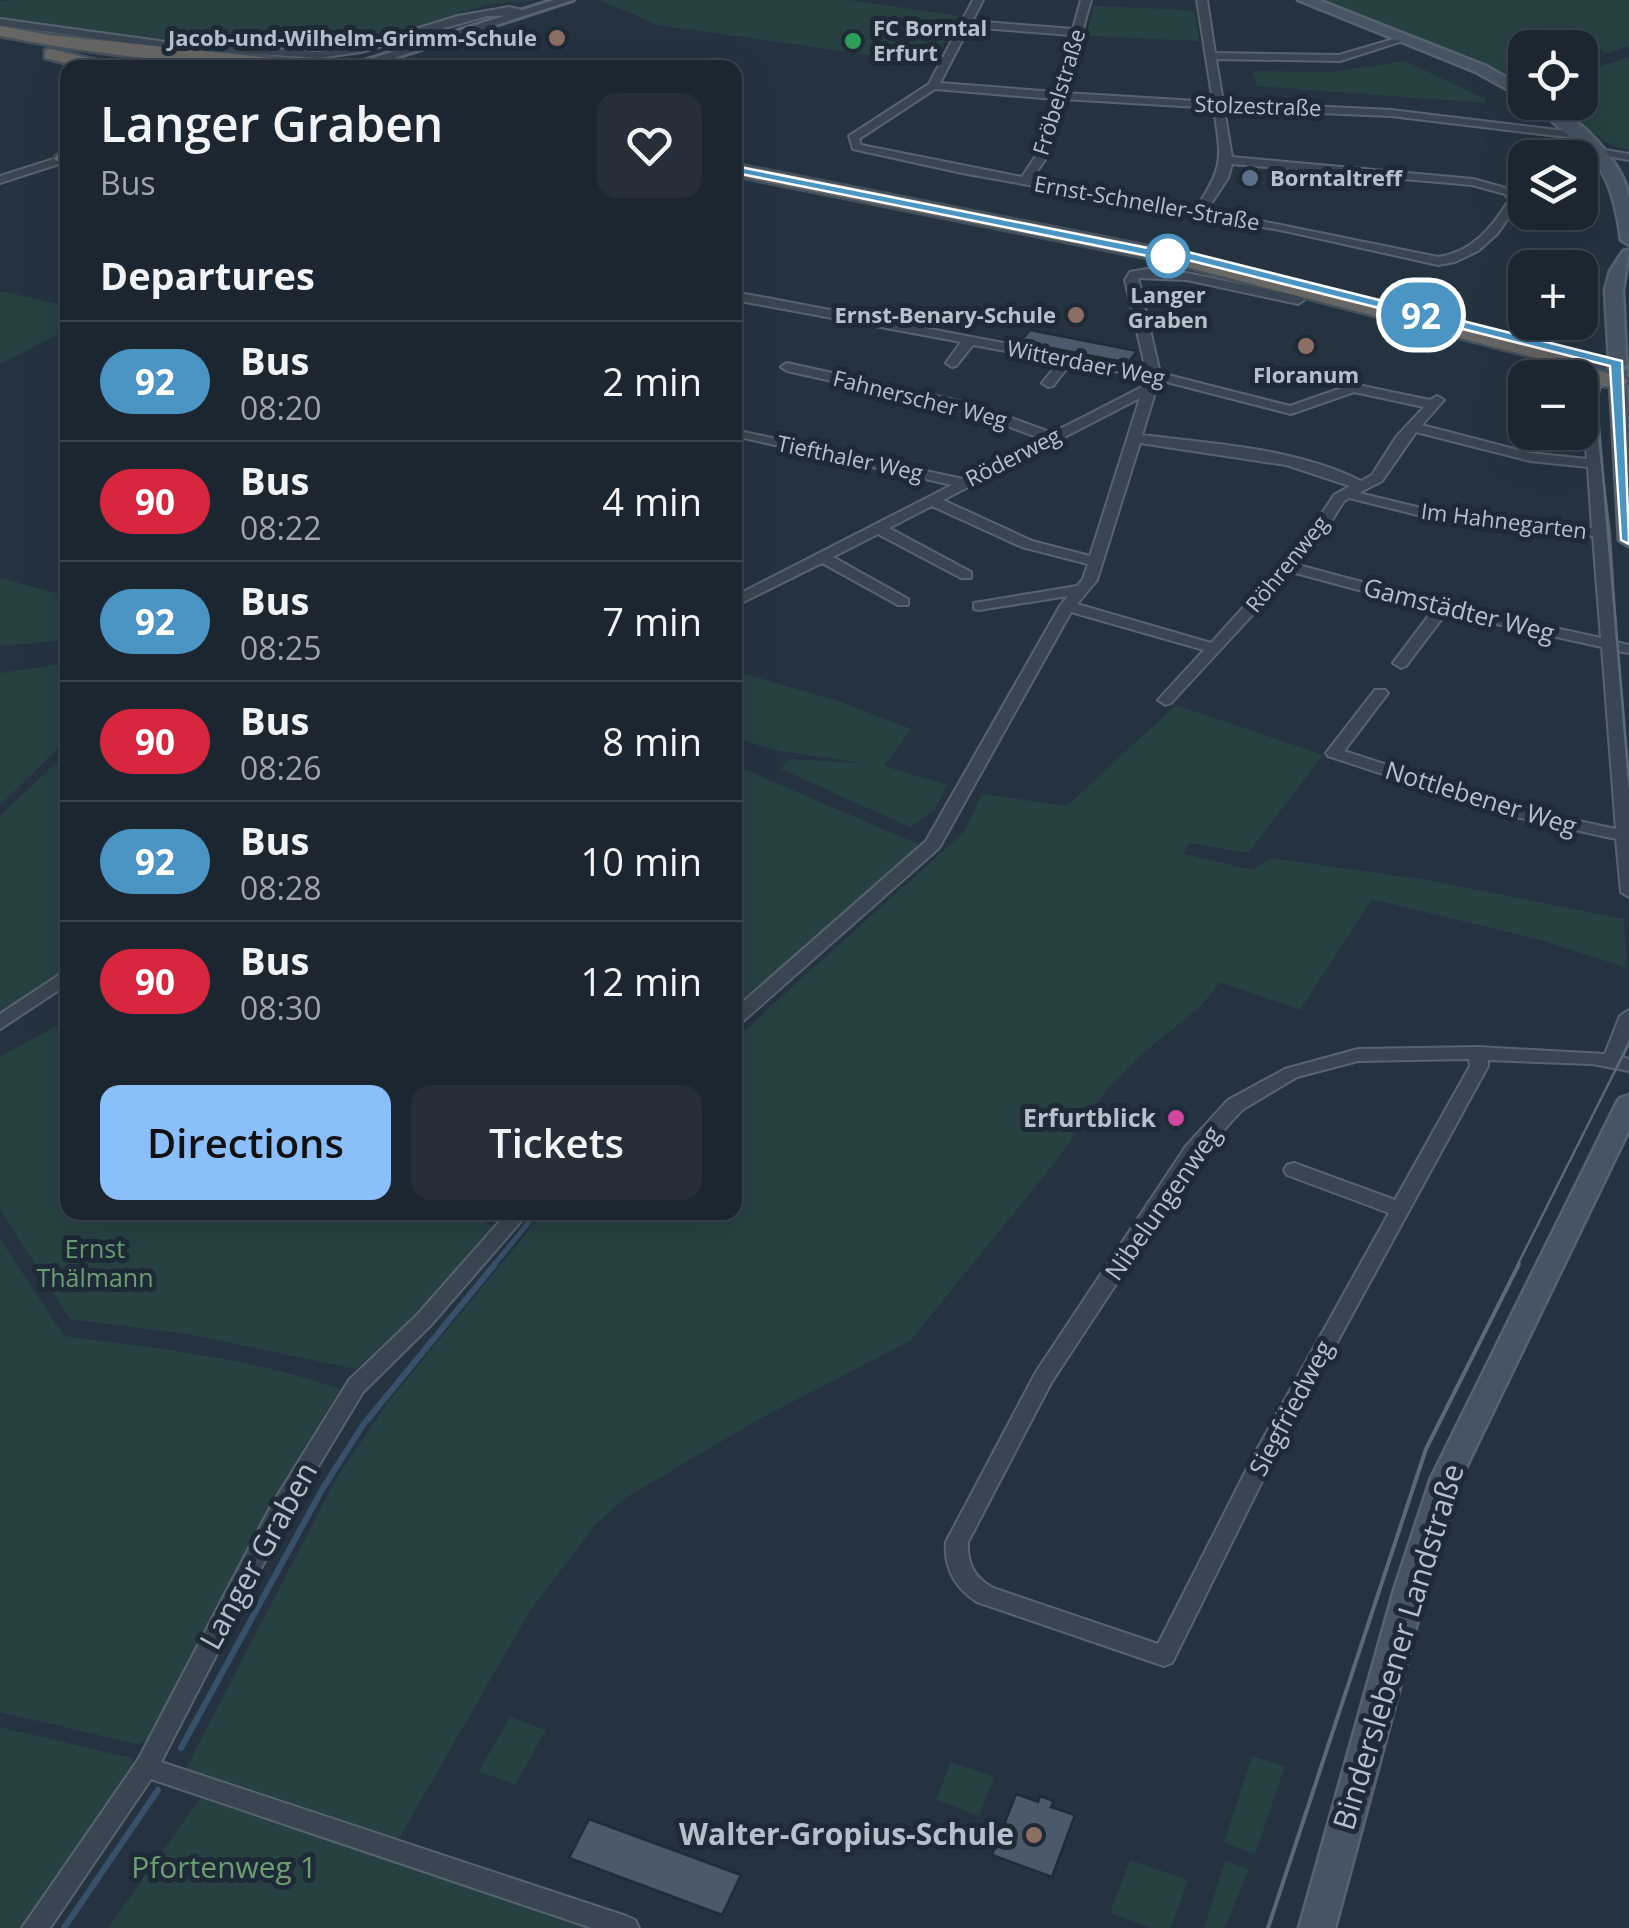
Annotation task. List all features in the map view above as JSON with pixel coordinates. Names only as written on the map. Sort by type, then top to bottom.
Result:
[{"type":"highway","points":[[0,37],[240,60]]},
{"type":"highway","points":[[0,37],[79,60]]},
{"type":"highway","points":[[0,37],[114,60]]},
{"type":"highway","points":[[44,40],[150,60]]},
{"type":"highway","points":[[742,171],[1165,259],[1564,360]]},
{"type":"highway","points":[[742,179],[1165,259],[1298,300],[1623,374]]},
{"type":"highway","points":[[1165,259],[1184,255],[1279,277],[1623,374]]},
{"type":"main road","points":[[1305,0],[1481,69],[1508,84]]},
{"type":"main road","points":[[1562,120],[1583,136],[1625,183],[1629,240]]},
{"type":"main road","points":[[1629,254],[1614,290],[1623,374],[1629,540]]},
{"type":"main road","name":"Binderslebener Landstraße","points":[[1316,1928],[1446,1478],[1564,1230],[1629,1104]]},
{"type":"street","points":[[374,60],[567,0]]},
{"type":"street","points":[[933,86],[978,0]]},
{"type":"street","name":"Fröbelstraße","points":[[1024,181],[1043,154],[1086,0]]},
{"type":"street","points":[[1200,212],[1222,178],[1227,160],[1202,0]]},
{"type":"street","points":[[0,22],[192,48],[332,55],[371,47],[489,8],[510,6],[527,12]]},
{"type":"street","points":[[967,21],[1078,29]]},
{"type":"street","points":[[1211,56],[1340,58],[1404,40]]},
{"type":"street","name":"Stolzestraße","points":[[933,86],[1058,97],[1391,112],[1583,136]]},
{"type":"street","name":"Ernst-Schneller-Straße","points":[[933,86],[853,138],[857,147],[1438,261],[1454,260],[1479,244],[1503,220],[1515,200],[1509,192],[1473,182],[1227,160]]},
{"type":"street","points":[[1599,152],[1629,157]]},
{"type":"street","points":[[0,180],[60,161]]},
{"type":"street","points":[[742,1013],[932,844],[1067,606],[1083,590],[1151,382],[1134,275],[1157,271],[1298,300]]},
{"type":"street","name":"Witterdaer Weg","points":[[742,297],[1068,359],[1151,382],[1291,410],[1353,388],[1436,401]]},
{"type":"street","points":[[952,362],[970,342]]},
{"type":"street","points":[[1048,383],[1068,359]]},
{"type":"street","name":"Fahnerscher Weg","points":[[787,367],[971,408],[1050,437]]},
{"type":"street","name":"Röderweg","points":[[742,599],[880,529],[1151,382]]},
{"type":"street","name":"Röhrenweg","points":[[1166,700],[1290,567],[1338,498],[1378,478],[1436,401]]},
{"type":"street","points":[[1413,427],[1530,457],[1595,464]]},
{"type":"street","name":"Tiefthaler Weg","points":[[742,434],[964,482]]},
{"type":"street","name":"Im Hahnegarten","points":[[1134,438],[1347,477],[1355,491],[1446,518],[1602,533]]},
{"type":"street","points":[[1594,450],[1629,892]]},
{"type":"street","points":[[931,500],[1013,539],[1095,562]]},
{"type":"street","points":[[880,529],[966,575]]},
{"type":"street","points":[[824,558],[903,602]]},
{"type":"street","name":"Gamstädter Weg","points":[[1290,567],[1442,608],[1629,649]]},
{"type":"street","points":[[979,606],[1083,590]]},
{"type":"street","points":[[1067,606],[1216,648]]},
{"type":"street","points":[[1400,662],[1442,608]]},
{"type":"street","name":"Nottlebener Weg","points":[[1380,693],[1334,754],[1545,819],[1627,836]]},
{"type":"street","points":[[0,1023],[60,981]]},
{"type":"street","points":[[1620,1063],[1629,1016]]},
{"type":"street","name":"Nibelungenweg","points":[[1046,1616],[977,1590],[959,1570],[957,1542],[1044,1378],[1204,1138],[1235,1105],[1291,1073],[1333,1059],[1392,1052],[1478,1053],[1620,1063]]},
{"type":"street","name":"Siegfriedweg","points":[[1046,1616],[1164,1656],[1262,1461],[1479,1066],[1478,1053]]},
{"type":"street","points":[[1294,1170],[1399,1209]]},
{"type":"street","name":"Langer Graben","points":[[35,1928],[146,1768],[279,1512],[356,1386],[424,1320],[513,1220]]},
{"type":"street","points":[[146,1768],[626,1928]]},
{"type":"green space","points":[[538,0],[488,4],[363,44],[313,51],[190,45],[0,19],[0,2]]},
{"type":"green space","name":"FC Borntal Erfurt","points":[[600,0],[849,0],[959,16],[933,64],[658,25]]},
{"type":"green space","points":[[1315,0],[1629,0],[1629,46],[1604,54],[1598,44],[1598,30],[1508,30],[1508,76]]},
{"type":"green space","points":[[1094,6],[1189,10],[1195,13],[1199,41],[1086,36]]},
{"type":"green space","points":[[1629,57],[1629,151],[1607,143],[1575,120],[1598,120],[1598,67]]},
{"type":"green space","points":[[1405,61],[1487,100],[1485,103],[1257,86],[1253,71],[1332,72]]},
{"type":"green space","points":[[0,291],[60,304],[60,334],[0,364]]},
{"type":"green space","points":[[0,578],[60,594],[60,641],[0,646]]},
{"type":"green space","points":[[60,664],[60,747],[0,805],[0,673]]},
{"type":"green space","points":[[742,673],[841,702],[911,729],[884,766],[947,785],[935,810],[910,827],[781,769],[790,759],[863,763],[774,750],[742,740]]},
{"type":"green space","points":[[1176,705],[1323,755],[1248,853],[1189,843],[1184,854],[1253,870],[1271,858],[1427,880],[1624,919],[1627,968],[1547,942],[1372,899],[1300,1010],[1220,982],[1201,1006],[1142,1054],[1106,1091],[1052,1166],[910,1341],[761,1418],[625,1498],[596,1524],[531,1609],[397,1842],[185,1770],[336,1479],[386,1405],[537,1220],[742,1220],[742,1033],[964,832],[982,794],[1067,806]]},
{"type":"green space","points":[[60,759],[60,975],[29,1000],[0,1015],[0,816]]},
{"type":"green space","points":[[742,768],[920,845],[742,1003]]},
{"type":"green space","name":"Ernst Thälmann","points":[[60,1024],[60,1220],[478,1220],[495,1227],[414,1317],[355,1369],[193,1335],[70,1319],[0,1209],[0,1057]]},
{"type":"green space","points":[[0,1239],[64,1336],[238,1362],[340,1389],[266,1511],[148,1740],[136,1744],[0,1712]]},
{"type":"green space","points":[[510,1717],[546,1730],[515,1785],[479,1771]]},
{"type":"green space","points":[[0,1727],[131,1758],[135,1764],[22,1928],[0,1928]]},
{"type":"green space","points":[[1252,1756],[1285,1766],[1255,1854],[1224,1843]]},
{"type":"green space","points":[[951,1762],[994,1777],[979,1816],[936,1800]]},
{"type":"green space","name":"Pfortenweg 1","points":[[201,1797],[595,1928],[108,1928]]},
{"type":"green space","points":[[1130,1860],[1188,1880],[1171,1928],[1152,1928],[1110,1913]]},
{"type":"green space","points":[[1225,1861],[1249,1869],[1225,1928],[1204,1928]]},
{"type":"building","points":[[1030,330],[1137,351],[1128,363],[1020,342]]},
{"type":"building","name":"Walter-Gropius-Schule","points":[[1016,1794],[1038,1802],[1040,1796],[1054,1801],[1051,1807],[1075,1815],[1052,1877],[992,1855]]},
{"type":"building","points":[[589,1819],[741,1875],[722,1915],[569,1858]]},
{"type":"waterway","points":[[493,1266],[530,1221]]},
{"type":"waterway","points":[[181,1748],[323,1488],[363,1425],[495,1264]]},
{"type":"waterway","points":[[64,1928],[158,1790]]},
{"type":"tunnel","points":[[1598,371],[1629,378]]},
{"type":"tram line","points":[[1629,365],[1600,388],[1597,403],[1629,780]]},
{"type":"tram line","points":[[1517,1266],[1629,1043]]},
{"type":"tram line","points":[[1268,1928],[1426,1449],[1519,1264]]},
{"type":"bus line","name":"92","points":[[742,171],[1168,256],[1184,255],[1617,364],[1629,540]]},
{"type":"place","name":"Jacob-und-Wilhelm-Grimm-Schule","points":[[557,38]]},
{"type":"place","name":"FC Borntal Erfurt","points":[[853,41]]},
{"type":"place","name":"Borntaltreff","points":[[1250,178]]},
{"type":"place","name":"Langer Graben","points":[[1168,256]]},
{"type":"place","name":"Ernst-Benary-Schule","points":[[1076,315]]},
{"type":"place","name":"Floranum","points":[[1306,346]]},
{"type":"place","name":"Erfurtblick","points":[[1176,1118]]},
{"type":"place","name":"Walter-Gropius-Schule","points":[[1034,1835]]}]
